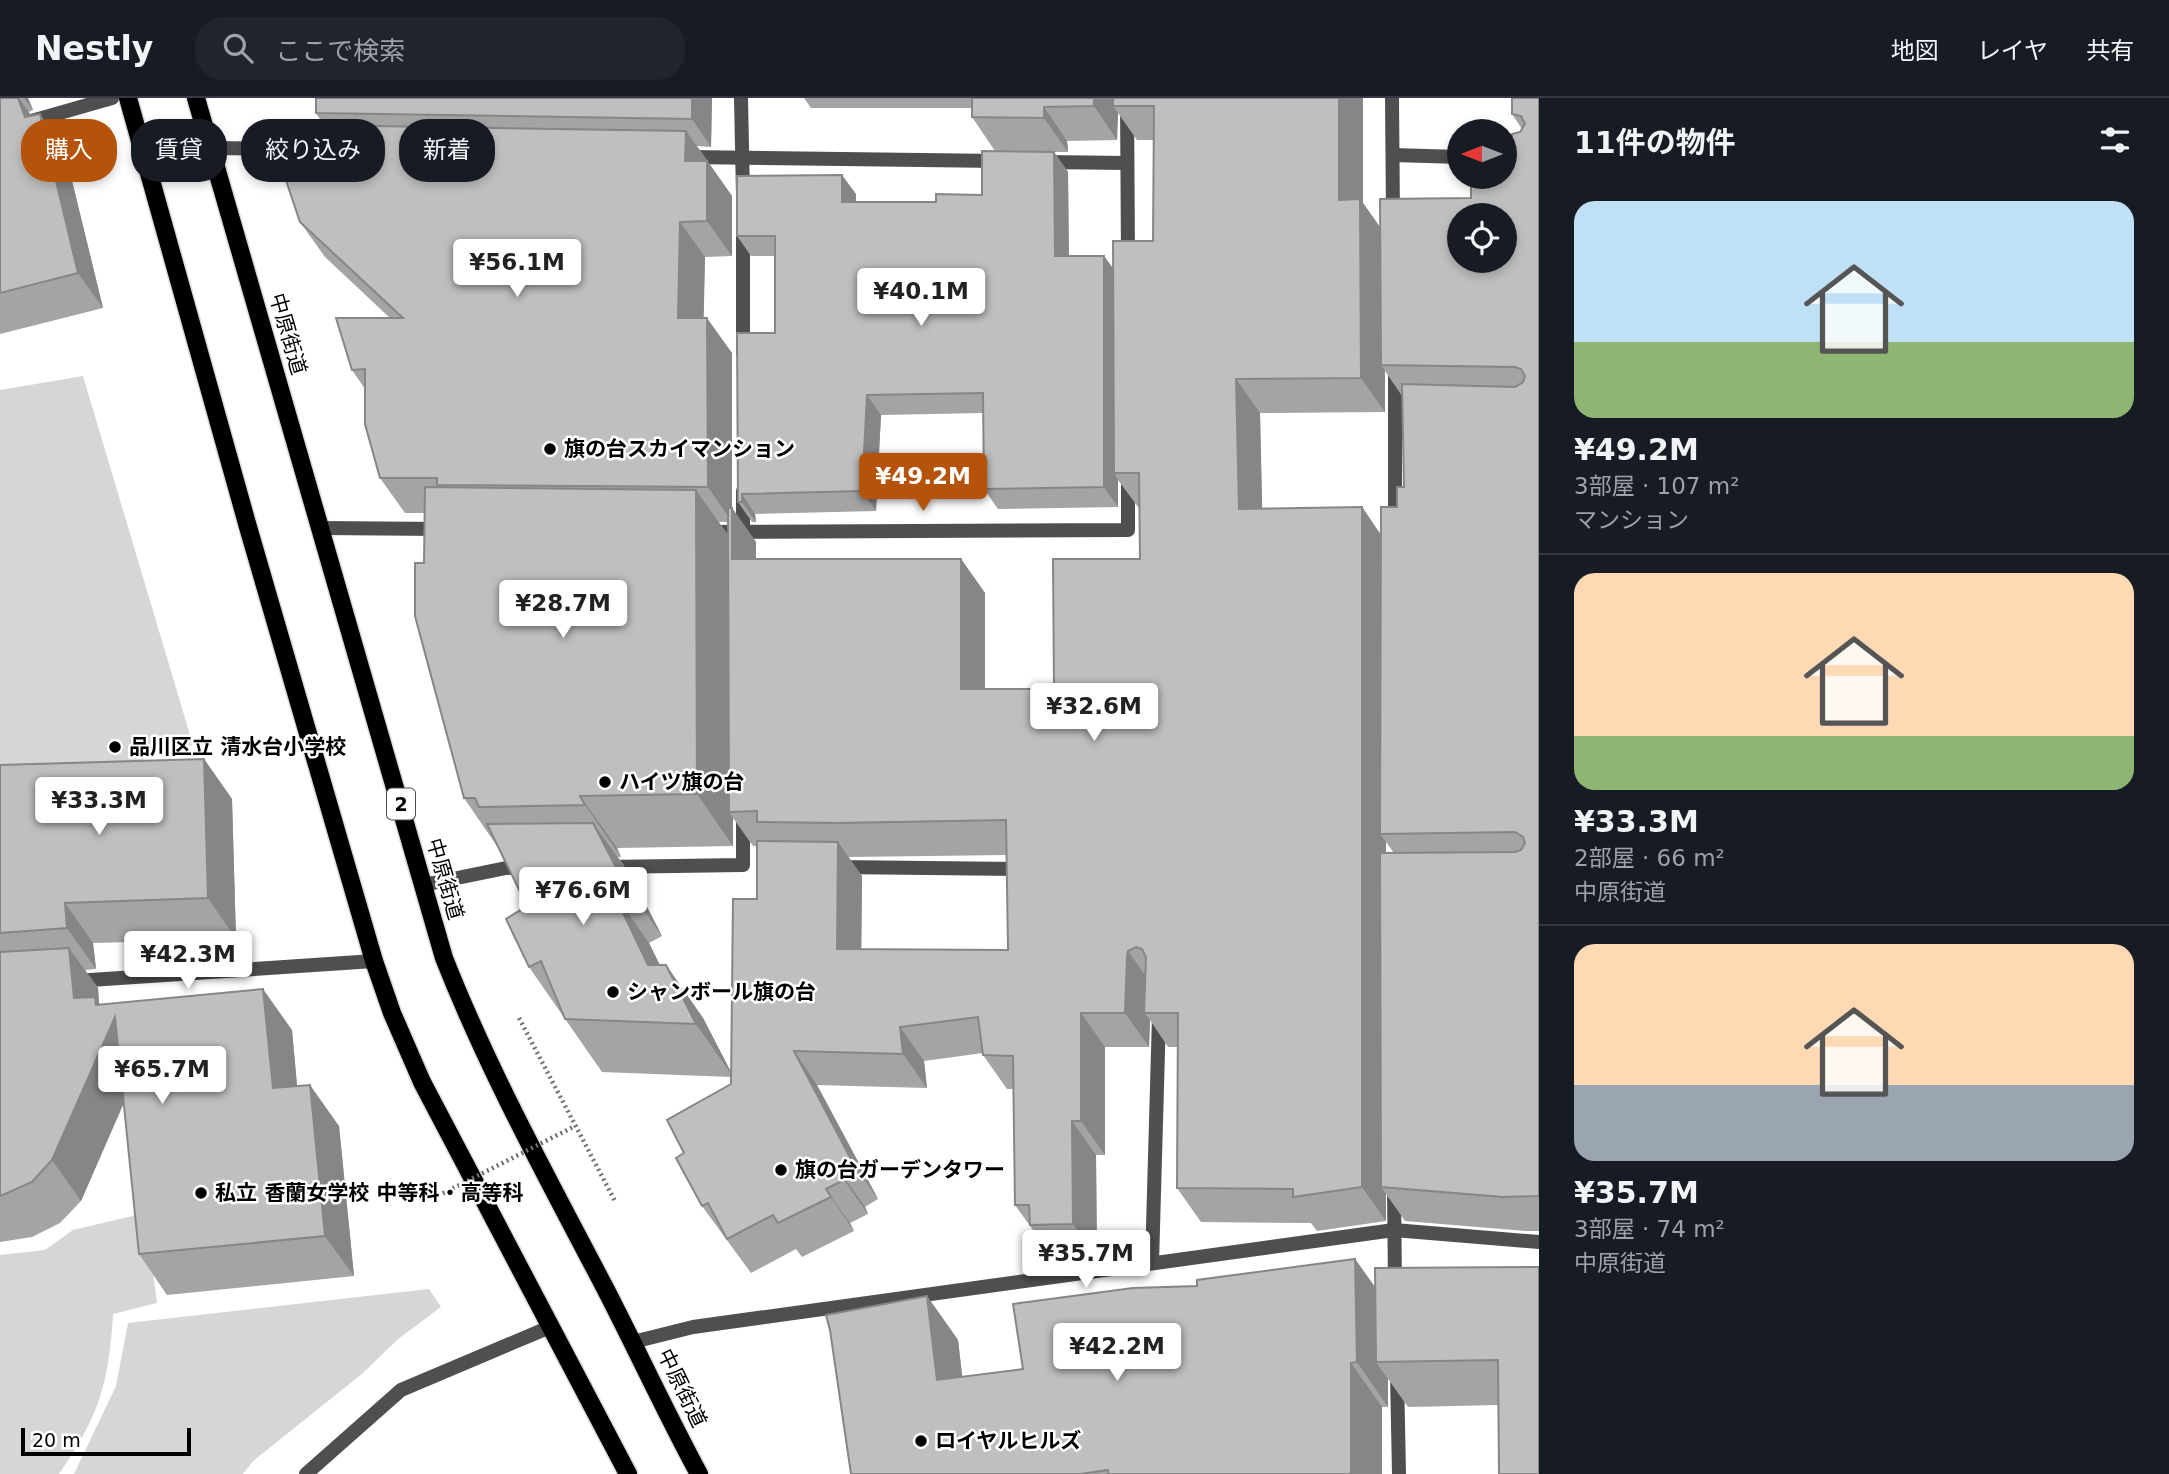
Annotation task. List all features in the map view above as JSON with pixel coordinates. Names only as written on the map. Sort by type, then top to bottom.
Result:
[{"type":"main road","points":[[128,98],[248,527],[374,961],[392,1013],[422,1082],[628,1474]]},
{"type":"main road","name":"中原街道","points":[[196,98],[202,119]]},
{"type":"main road","name":"中原街道","points":[[220,182],[444,958],[470,1025],[517,1121],[699,1474]]},
{"type":"street","points":[[0,130],[112,98]]},
{"type":"street","points":[[741,98],[743,366]]},
{"type":"street","points":[[1127,98],[1128,272]]},
{"type":"street","points":[[1392,98],[1394,235]]},
{"type":"street","points":[[1393,155],[1447,156]]},
{"type":"street","points":[[674,156],[1127,163]]},
{"type":"street","points":[[1517,157],[1539,158]]},
{"type":"street","points":[[1395,355],[1402,408],[1395,532]]},
{"type":"street","points":[[688,531],[1128,530],[1128,462]]},
{"type":"street","points":[[743,476],[743,560]]},
{"type":"street","points":[[322,528],[454,529]]},
{"type":"street","points":[[590,867],[750,865],[743,796]]},
{"type":"street","points":[[424,885],[506,868],[534,867]]},
{"type":"street","points":[[826,867],[1018,869]]},
{"type":"street","points":[[60,982],[374,961]]},
{"type":"street","points":[[1152,1263],[1160,1004]]},
{"type":"street","points":[[1394,1175],[1395,1297]]},
{"type":"street","points":[[633,1342],[694,1327],[1394,1230],[1539,1242]]},
{"type":"street","points":[[306,1474],[401,1390],[550,1327]]},
{"type":"street","points":[[1396,1365],[1399,1474]]},
{"type":"path","points":[[519,1017],[616,1203]]},
{"type":"path","points":[[439,1196],[575,1126]]},
{"type":"shaded area","points":[[83,376],[193,745],[144,752],[146,792],[0,795],[0,390]]},
{"type":"shaded area","points":[[145,1213],[157,1303],[113,1314],[105,1379],[84,1435],[59,1474],[0,1474],[0,1255],[45,1250],[73,1230]]},
{"type":"shaded area","points":[[429,1289],[441,1307],[397,1340],[363,1373],[253,1461],[243,1474],[74,1474],[116,1386],[128,1323]]},
{"type":"building","points":[[0,98],[18,98],[25,117],[40,114],[41,119],[21,119],[21,182],[56,182],[78,273],[0,293]]},
{"type":"building","points":[[316,98],[692,98],[692,119],[316,113]]},
{"type":"building","points":[[972,98],[1094,98],[1094,106],[1044,107],[1044,118],[972,117]]},
{"type":"building","points":[[1113,98],[1339,98],[1339,200],[1360,199],[1361,378],[1236,379],[1239,509],[1362,507],[1362,1187],[1293,1197],[1293,1189],[1177,1188],[1178,1013],[1144,1013],[1146,957],[1142,949],[1136,947],[1128,951],[1127,956],[1125,1013],[1081,1013],[1081,1121],[1072,1121],[1073,1224],[1030,1225],[1029,1205],[1015,1205],[1013,1056],[983,1055],[978,1017],[900,1027],[903,1054],[794,1051],[854,1165],[841,1173],[844,1180],[826,1189],[831,1197],[778,1223],[773,1215],[727,1239],[708,1203],[702,1206],[676,1158],[684,1153],[667,1120],[731,1084],[733,899],[757,899],[757,841],[838,842],[837,949],[1008,950],[1006,820],[757,822],[757,811],[729,812],[728,508],[732,508],[732,559],[961,559],[961,689],[1054,689],[1053,559],[1140,559],[1139,473],[1114,473],[1113,241],[1153,241],[1154,106],[1113,106]]},
{"type":"building","points":[[1512,98],[1539,98],[1539,1196],[1503,1197],[1381,1187],[1380,853],[1515,852],[1521,850],[1525,843],[1523,837],[1515,832],[1380,834],[1381,507],[1397,507],[1397,487],[1404,487],[1402,384],[1515,387],[1523,382],[1525,376],[1521,369],[1515,367],[1381,365],[1380,199],[1471,198],[1471,189],[1517,189],[1517,133],[1525,124],[1521,116],[1512,114]]},
{"type":"building","points":[[385,126],[399,126],[399,182],[495,182],[495,128],[686,131],[685,161],[707,161],[707,221],[680,222],[678,318],[707,318],[708,487],[437,485],[437,478],[380,478],[365,424],[365,369],[352,370],[336,318],[403,318],[300,222],[286,182],[385,182]]},
{"type":"building","points":[[982,151],[1054,152],[1055,256],[1104,256],[1104,487],[984,489],[983,393],[867,395],[862,491],[742,494],[742,502],[738,502],[737,333],[775,333],[775,236],[737,236],[737,176],[842,175],[842,202],[936,202],[936,194],[982,195]]},
{"type":"building","points":[[425,487],[696,490],[697,794],[580,796],[585,805],[479,807],[475,798],[464,798],[415,616],[415,563],[424,563]]},
{"type":"building","points":[[204,759],[208,898],[65,903],[67,928],[0,933],[0,765]]},
{"type":"building","points":[[593,823],[624,883],[612,890],[648,965],[666,965],[696,1024],[565,1019],[541,961],[529,967],[506,919],[527,906],[487,824]]},
{"type":"building","points":[[69,948],[74,998],[95,997],[96,1005],[263,989],[273,1088],[310,1085],[325,1236],[139,1254],[115,1017],[52,1160],[32,1182],[0,1196],[0,952]]},
{"type":"building","points":[[1355,1259],[1357,1362],[1351,1363],[1351,1474],[1108,1474],[1108,1470],[1080,1474],[851,1474],[826,1315],[927,1296],[937,1380],[1023,1369],[1013,1304],[1133,1288],[1197,1286],[1197,1280]]},
{"type":"building","points":[[1539,1267],[1539,1474],[1499,1474],[1498,1360],[1376,1362],[1375,1268]]},
{"type":"place","name":"旗の台スカイマンション","points":[[550,449]]},
{"type":"place","name":"品川区立 清水台小学校","points":[[115,747]]},
{"type":"place","name":"ハイツ旗の台","points":[[605,782]]},
{"type":"place","name":"シャンボール旗の台","points":[[613,992]]},
{"type":"place","name":"旗の台ガーデンタワー","points":[[781,1170]]},
{"type":"place","name":"私立 香蘭女学校 中等科・高等科","points":[[201,1193]]},
{"type":"place","name":"ロイヤルヒルズ","points":[[921,1441]]}]
